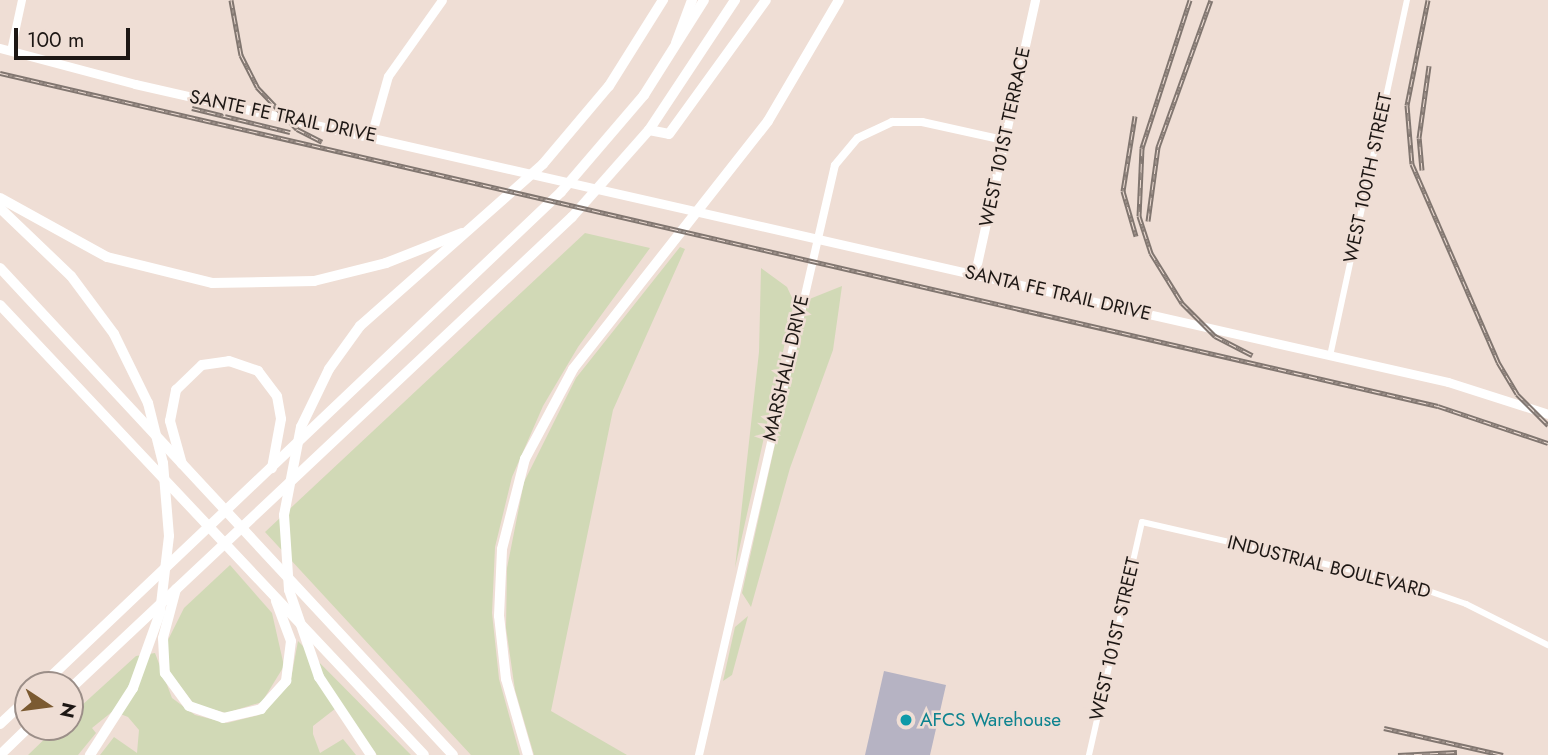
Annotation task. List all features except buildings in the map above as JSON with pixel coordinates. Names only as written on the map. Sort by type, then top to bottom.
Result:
[{"type":"highway","points":[[371,755],[356,737],[301,634],[286,572],[284,515],[301,427],[329,369],[359,326],[468,232],[558,148],[609,86],[663,0]]},
{"type":"highway","points":[[675,53],[681,19],[692,0]]},
{"type":"highway","points":[[57,671],[256,484],[597,154],[675,53],[704,0]]},
{"type":"highway","points":[[84,676],[544,243],[649,130],[735,0]]},
{"type":"highway","points":[[649,130],[668,134],[766,0]]},
{"type":"highway","points":[[528,755],[500,638],[500,572],[511,504],[525,459],[559,391],[783,97],[839,0]]},
{"type":"highway","points":[[0,198],[107,257],[212,284],[314,281],[386,262],[468,232]]},
{"type":"highway","points":[[0,208],[71,276],[127,356],[157,431],[169,536],[154,632],[110,728],[90,755]]},
{"type":"highway","points":[[0,268],[184,470],[453,755]]},
{"type":"highway","points":[[0,305],[424,755]]},
{"type":"highway","points":[[184,470],[170,422],[173,397],[194,370],[220,361],[258,371],[277,396],[281,419],[272,468]]},
{"type":"highway","points":[[176,589],[163,638],[164,673],[189,706],[223,718],[261,709],[286,681],[291,641],[274,596]]},
{"type":"highway","points":[[0,724],[14,711]]},
{"type":"highway","points":[[0,755],[15,741]]},
{"type":"main road","points":[[371,136],[388,76],[442,0]]},
{"type":"main road","name":"WEST 101ST TERRACE","points":[[975,273],[1035,0]]},
{"type":"main road","name":"SANTE FE TRAIL DRIVE","points":[[0,48],[566,181]]},
{"type":"main road","name":"SANTA FE TRAIL DRIVE","points":[[566,181],[975,273],[1495,395],[1548,414]]},
{"type":"street","points":[[11,51],[22,0]]},
{"type":"street","name":"WEST 100TH STREET","points":[[1329,356],[1407,0]]},
{"type":"street","name":"MARSHALL DRIVE","points":[[699,755],[825,193],[842,153],[884,124],[922,122],[1004,140]]},
{"type":"street","name":"INDUSTRIAL BOULEVARD","points":[[1142,522],[1409,584],[1466,604],[1548,646]]},
{"type":"street","name":"WEST 101ST STREET","points":[[1089,755],[1142,522]]},
{"type":"green space","points":[[585,233],[650,248],[578,347],[543,406],[512,477],[495,547],[492,613],[499,679],[520,755],[471,755],[265,532]]},
{"type":"green space","points":[[680,247],[685,249],[613,410],[551,711],[627,755],[534,755],[515,690],[506,628],[507,568],[524,482],[576,378]]},
{"type":"green space","points":[[761,268],[787,287],[794,302],[735,568],[759,352]]},
{"type":"green space","points":[[842,286],[833,350],[790,468],[751,607],[742,593],[807,300]]},
{"type":"green space","points":[[230,565],[272,613],[284,666],[262,702],[226,713],[194,704],[168,670],[167,642],[184,608]]},
{"type":"green space","points":[[748,616],[732,675],[723,681],[735,627]]},
{"type":"green space","points":[[298,641],[411,755],[377,755],[340,705],[313,726],[313,734],[320,753],[343,739],[356,755],[100,755],[114,737],[137,753],[139,730],[128,717],[113,711],[92,728],[96,733],[78,755],[28,755],[42,741],[84,741],[84,703],[136,656],[155,653],[172,698],[195,715],[227,723],[259,715],[290,684]]},
{"type":"railway","points":[[231,0],[241,55],[257,87],[297,129],[322,142]]},
{"type":"railway","points":[[1190,0],[1142,148],[1139,216],[1151,253],[1182,303],[1215,336],[1252,355]]},
{"type":"railway","points":[[1148,221],[1158,147],[1211,0]]},
{"type":"railway","points":[[1428,0],[1407,105],[1412,164],[1498,362],[1517,394],[1548,425]]},
{"type":"railway","points":[[1422,170],[1419,138],[1429,66]]},
{"type":"railway","points":[[0,73],[1438,406],[1548,443]]},
{"type":"railway","points":[[192,108],[290,132]]},
{"type":"railway","points":[[1135,116],[1123,191],[1136,236]]},
{"type":"railway","points":[[1384,728],[1503,755]]},
{"type":"railway","points":[[1398,755],[1457,752]]},
{"type":"place","name":"AFCS Warehouse","points":[[906,720]]}]
